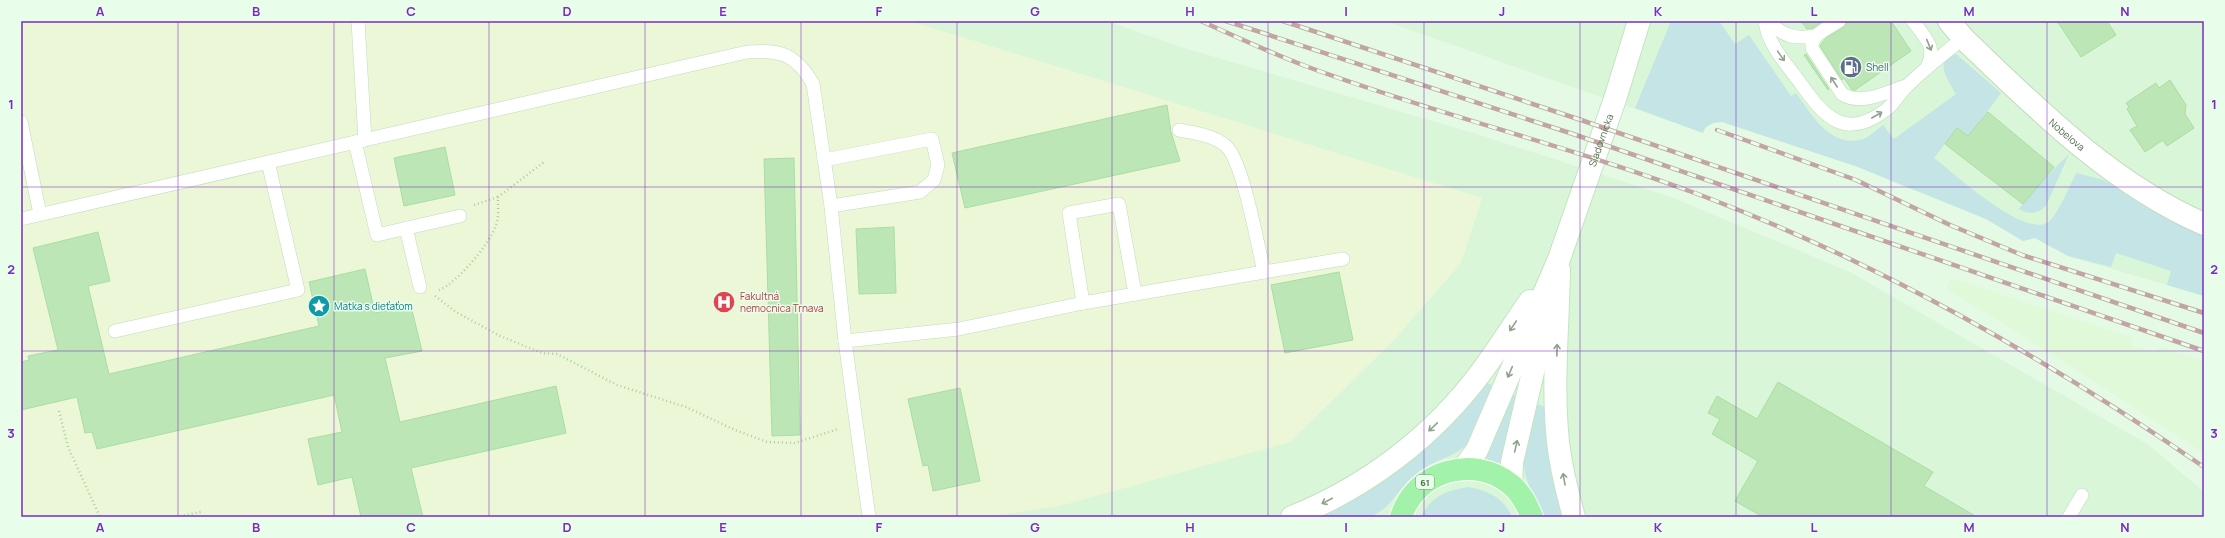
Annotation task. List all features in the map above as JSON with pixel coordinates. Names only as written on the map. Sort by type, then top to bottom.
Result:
[{"type":"main road","name":"61","points":[[1400,516],[1410,497],[1425,482],[1444,472],[1464,468],[1481,470],[1498,475],[1512,485],[1525,500],[1532,517]]},
{"type":"street","name":"Sladovnícka","points":[[1464,468],[1477,450],[1559,259],[1615,99],[1638,21]]},
{"type":"street","name":"Nobelova","points":[[1949,21],[1963,38],[2054,122],[2128,183],[2162,204],[2204,224]]},
{"type":"street","name":"Sladovnícka","points":[[1512,485],[1512,462],[1559,259]]},
{"type":"street","points":[[1292,517],[1323,503],[1374,474],[1405,452],[1443,417],[1482,372],[1559,259]]},
{"type":"street","points":[[1559,259],[1556,399],[1558,442],[1565,485],[1574,517]]},
{"type":"lane","points":[[358,21],[360,141],[377,235],[460,216]]},
{"type":"lane","points":[[1765,21],[1770,39],[1817,106],[1830,119],[1845,124],[1864,123],[1888,109],[1906,86],[1963,38]]},
{"type":"lane","points":[[1770,21],[1776,29],[1789,36],[1802,38],[1816,36]]},
{"type":"lane","points":[[1913,21],[1929,43],[1932,51],[1930,60],[1924,72]]},
{"type":"lane","points":[[1834,22],[1816,36],[1812,42],[1812,48],[1842,94],[1850,99],[1861,99],[1906,86]]},
{"type":"lane","points":[[21,219],[747,52],[770,50],[792,56],[804,69],[813,84],[831,206],[845,342],[869,517]]},
{"type":"lane","points":[[21,124],[40,214]]},
{"type":"lane","points":[[1179,130],[1210,136],[1226,146],[1241,175],[1264,272]]},
{"type":"lane","points":[[824,160],[932,139],[938,165],[934,180],[920,192],[831,206]]},
{"type":"lane","points":[[115,331],[298,290],[268,162]]},
{"type":"lane","points":[[1083,303],[1069,213],[1119,204],[1135,294]]},
{"type":"lane","points":[[406,228],[420,286]]},
{"type":"lane","points":[[845,342],[959,328],[1083,303],[1343,259]]},
{"type":"lane","points":[[2069,517],[2082,495]]},
{"type":"path","points":[[460,216],[476,204],[498,197],[544,162]]},
{"type":"path","points":[[498,197],[496,226],[477,257],[448,286],[431,294],[456,312],[500,336],[542,353],[557,354],[616,385],[686,407],[735,430],[767,442],[795,443],[856,425]]},
{"type":"path","points":[[58,411],[68,447],[100,517]]},
{"type":"path","points":[[176,517],[201,512]]},
{"type":"shaded area","name":"Fakultná nemocnica Trnava","points":[[21,21],[1107,21],[1181,47],[1480,135],[1671,197],[1850,272],[2149,445],[2204,492],[2204,517],[21,517]]},
{"type":"shaded area","name":"Fakultná nemocnica Trnava","points":[[21,21],[910,21],[1482,198],[1461,263],[1394,340],[1290,442],[1060,506],[985,517],[21,517]]},
{"type":"shaded area","points":[[1385,21],[2204,21],[2204,296],[2068,256],[2035,238],[2023,241],[1986,219],[1858,167],[1722,122],[1713,123],[1705,128],[1703,133]]},
{"type":"shaded area","points":[[1671,21],[1719,21],[1735,44],[1749,35],[1791,96],[1796,93],[1816,120],[1832,135],[1841,139],[1852,141],[1866,138],[1883,125],[1894,139],[1956,94],[1944,72],[1944,66],[1945,61],[1949,57],[1956,54],[2001,93],[1976,127],[2042,181],[2069,154],[2046,206],[2033,213],[2019,209],[2023,204],[1996,158],[1957,128],[1934,158],[1989,201],[2022,221],[2036,225],[2047,223],[2055,215],[2076,173],[2104,180],[2145,207],[2204,237],[2204,296],[2167,285],[2171,271],[2116,253],[2111,267],[2068,256],[2035,238],[2023,241],[1986,219],[1858,167],[1722,122],[1713,123],[1705,128],[1703,133],[1635,108]]},
{"type":"shaded area","points":[[1951,278],[2131,337],[2133,346],[2154,352],[2161,347],[2204,361],[2204,453],[2016,331],[1946,289]]},
{"type":"shaded area","points":[[1483,382],[1492,385],[1469,442],[1457,452],[1430,464],[1417,473],[1405,484],[1385,508],[1370,517],[1313,517]]},
{"type":"shaded area","points":[[1511,394],[1518,397],[1499,464],[1486,459]]},
{"type":"shaded area","points":[[1537,404],[1545,407],[1564,517],[1543,517],[1527,480],[1524,451],[1528,432]]},
{"type":"shaded area","points":[[1468,487],[1482,490],[1500,500],[1509,510],[1512,517],[1421,517],[1429,504],[1440,496],[1453,490]]},
{"type":"building","points":[[1801,21],[1823,21],[1813,28],[1807,29]]},
{"type":"building","name":"Shell","points":[[1847,21],[1891,21],[1911,51],[1855,90],[1852,90],[1844,78],[1842,80],[1820,46],[1826,38],[1844,27]]},
{"type":"building","points":[[2057,21],[2107,21],[2116,35],[2081,57]]},
{"type":"building","points":[[1806,54],[1829,89],[1828,90],[1804,55]]},
{"type":"building","points":[[2170,80],[2186,105],[2185,114],[2194,128],[2167,146],[2163,140],[2145,152],[2130,130],[2137,126],[2127,109],[2129,107],[2126,103],[2156,83],[2159,88]]},
{"type":"building","points":[[1167,105],[1171,132],[1180,161],[965,208],[952,153]]},
{"type":"building","points":[[1988,112],[2054,167],[2023,204],[1945,144],[1957,128],[1968,136]]},
{"type":"building","points":[[445,147],[455,195],[404,206],[394,158]]},
{"type":"building","points":[[794,158],[800,435],[772,436],[764,159]]},
{"type":"building","points":[[894,227],[896,293],[859,294],[856,229]]},
{"type":"building","points":[[98,232],[110,281],[88,286],[109,374],[319,326],[309,282],[365,269],[375,313],[411,306],[422,351],[385,358],[400,422],[556,386],[566,433],[411,468],[423,517],[361,517],[352,477],[318,485],[308,439],[342,432],[334,395],[97,449],[92,432],[85,433],[77,397],[21,410],[21,362],[29,360],[28,356],[58,350],[33,248]]},
{"type":"building","points":[[1339,272],[1353,340],[1285,353],[1271,285]]},
{"type":"building","points":[[1778,382],[1933,472],[1924,486],[1977,517],[1763,517],[1735,501],[1758,461],[1712,434],[1720,419],[1708,413],[1717,396],[1757,419]]},
{"type":"building","points":[[960,388],[980,481],[933,491],[928,465],[923,466],[908,399]]},
{"type":"railway","points":[[1201,21],[1267,51],[1308,67],[1406,101],[1555,146],[1654,178],[1770,223],[1835,252],[1962,316],[2084,388],[2204,467]]},
{"type":"railway","points":[[1226,21],[1573,134],[2204,351]]},
{"type":"railway","points":[[1283,21],[1578,119],[2204,333]]},
{"type":"railway","points":[[1717,130],[1856,180],[1950,225],[2022,255],[2204,313]]},
{"type":"place","name":"Shell","points":[[1851,67]]},
{"type":"place","name":"Fakultná nemocnica Trnava","points":[[724,302]]},
{"type":"place","name":"Matka s dieťaťom","points":[[319,306]]}]
